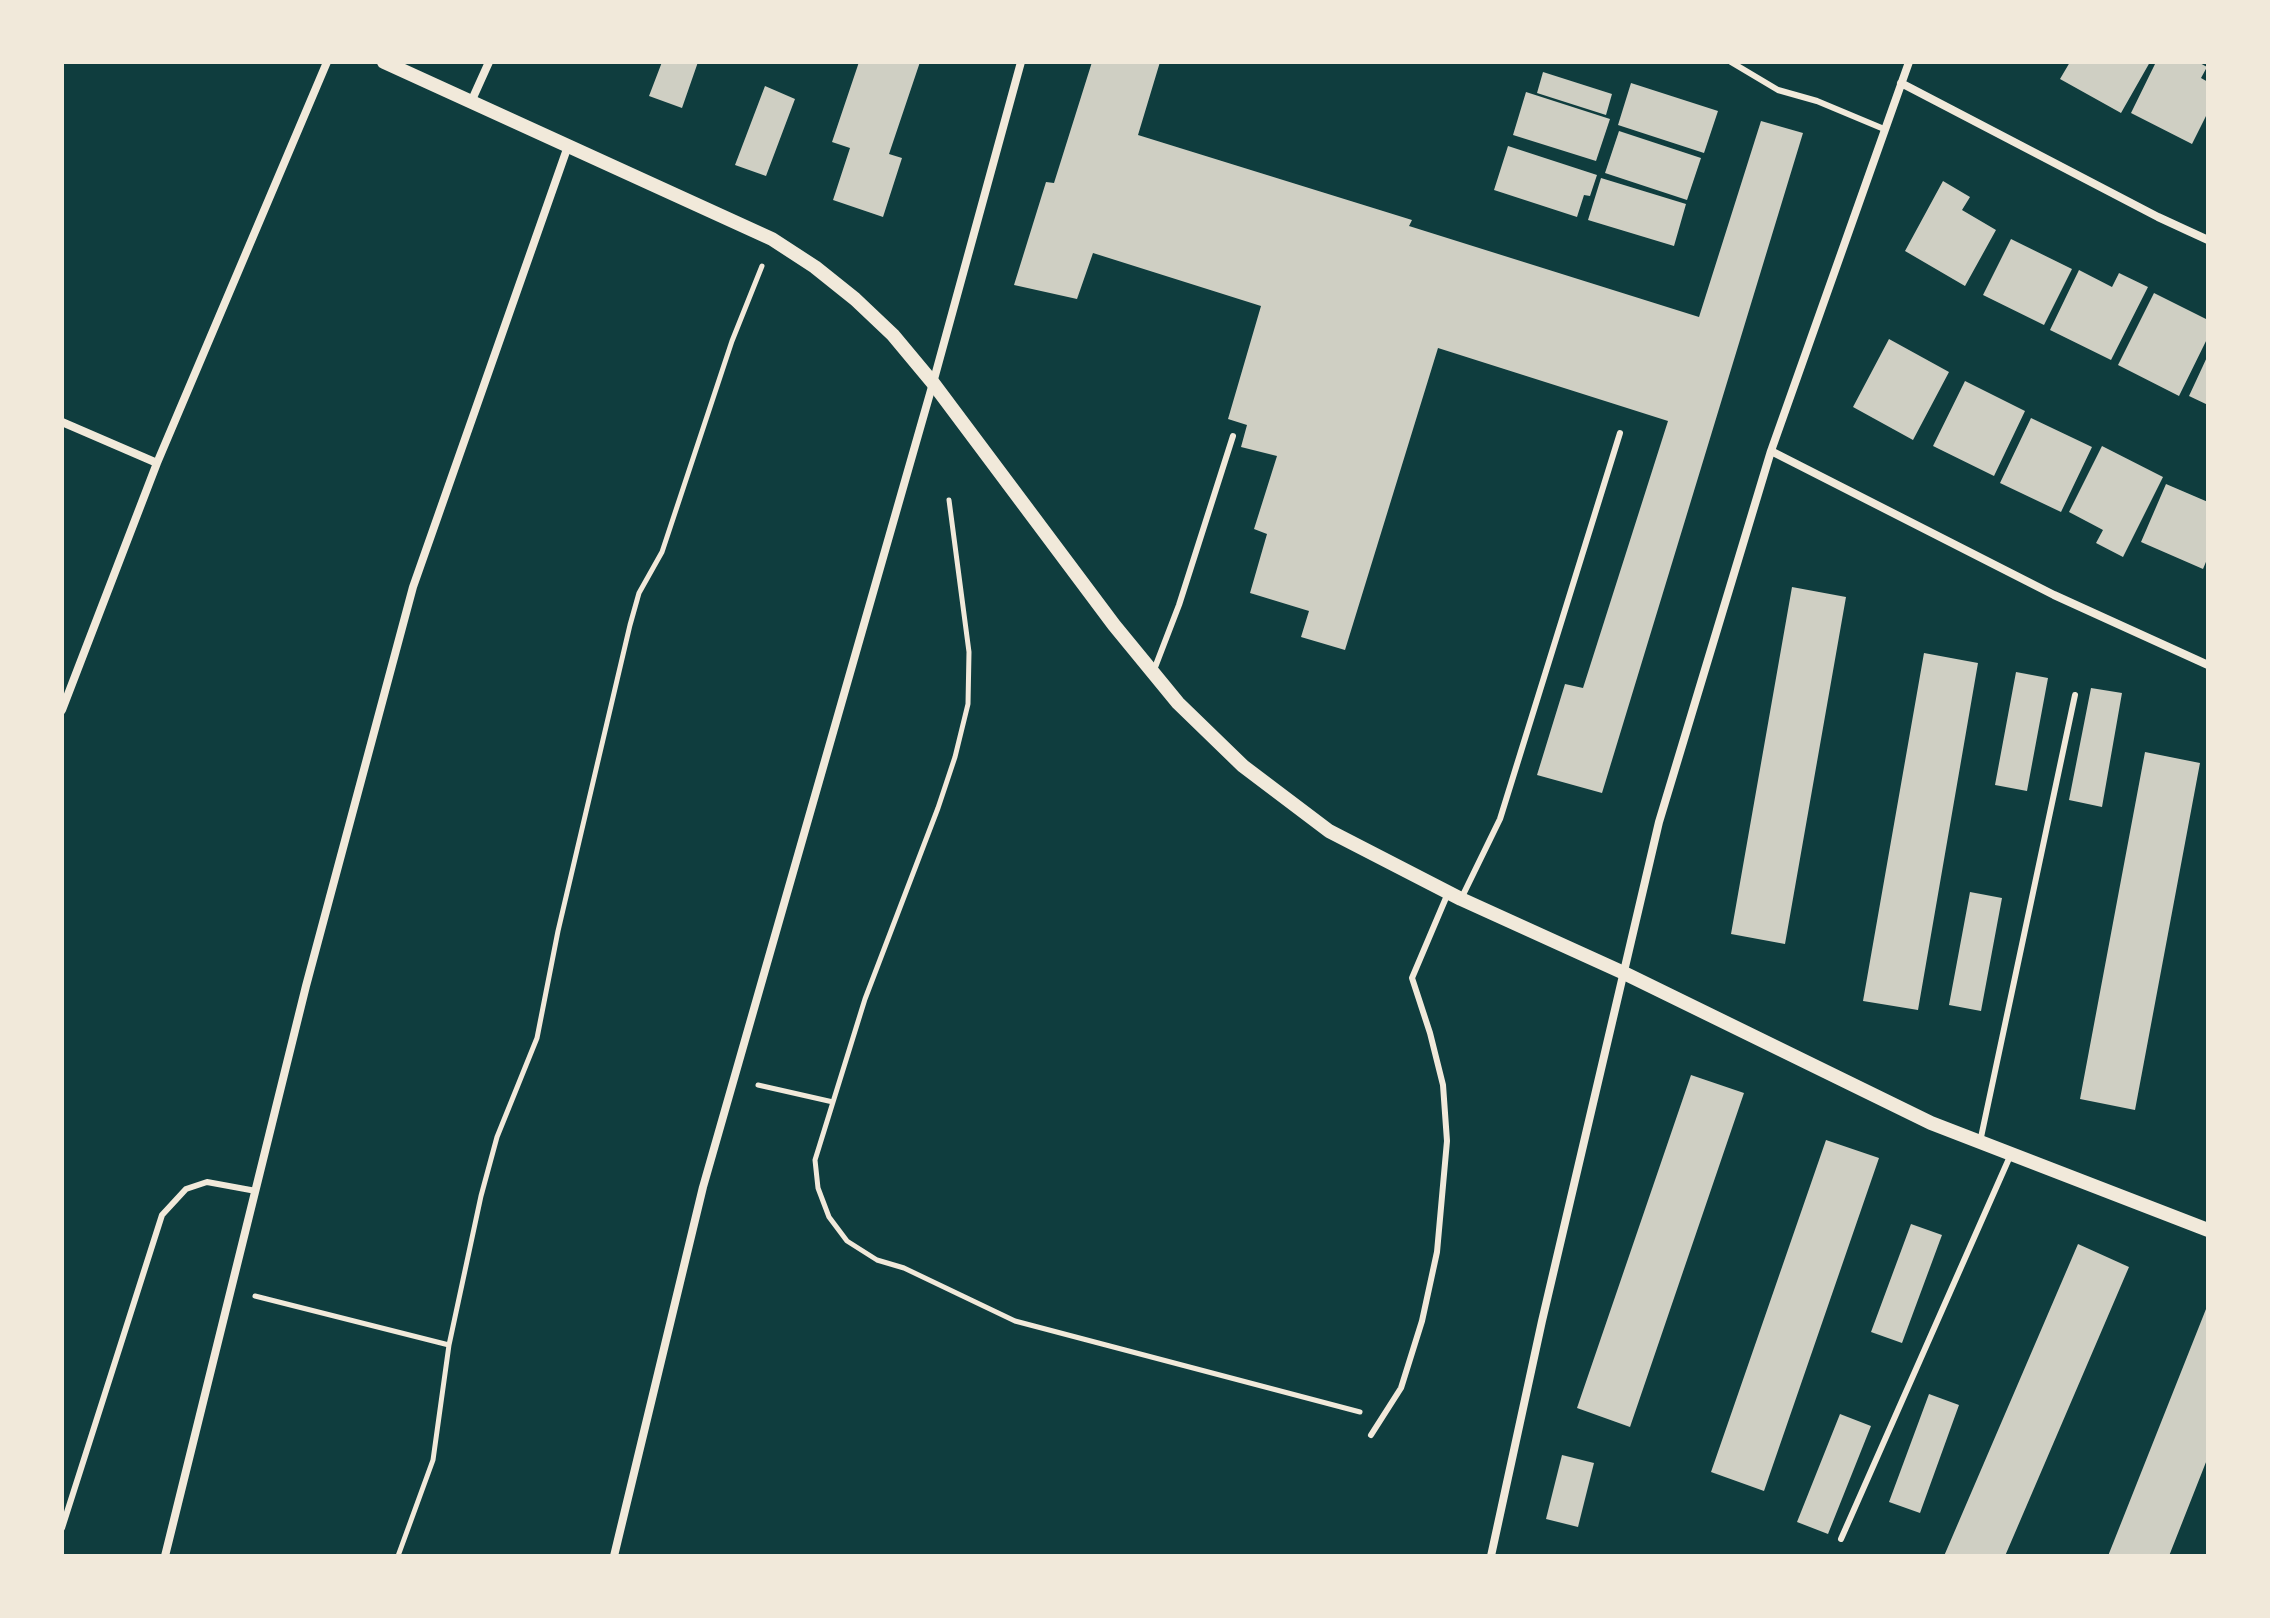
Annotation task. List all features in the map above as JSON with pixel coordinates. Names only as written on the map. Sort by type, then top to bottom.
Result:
[{"type":"street","points":[[62,710],[157,463],[327,62]]},
{"type":"street","points":[[384,62],[772,239],[815,267],[855,299],[893,335],[933,383],[1114,625],[1178,703],[1243,766],[1329,831],[1455,896],[1624,973],[1931,1123],[2208,1230]]},
{"type":"street","points":[[471,102],[489,62]]},
{"type":"street","points":[[614,1556],[703,1187],[933,383],[1021,62]]},
{"type":"street","points":[[1491,1556],[1545,1306],[1659,822],[1771,451],[1909,62]]},
{"type":"street","points":[[1901,83],[2208,240]]},
{"type":"street","points":[[165,1556],[306,986],[413,587],[568,146]]},
{"type":"street","points":[[62,422],[157,463]]},
{"type":"street","points":[[1771,451],[2054,595],[2208,665]]},
{"type":"lane","points":[[1731,62],[1778,90],[1817,101],[1884,129]]},
{"type":"lane","points":[[1371,1435],[1401,1388],[1422,1321],[1437,1252],[1447,1141],[1443,1085],[1412,978],[1500,819],[1620,433]]},
{"type":"lane","points":[[1153,673],[1179,605],[1233,436]]},
{"type":"lane","points":[[1980,1142],[2075,695]]},
{"type":"lane","points":[[1841,1539],[2011,1154]]},
{"type":"lane","points":[[62,1528],[162,1215],[186,1189],[207,1182],[256,1191]]},
{"type":"path","points":[[398,1556],[433,1460],[449,1345],[481,1196],[497,1137],[537,1038],[558,931],[639,593],[662,552],[732,341],[772,239]]},
{"type":"path","points":[[949,500],[969,652],[968,704],[938,808],[878,962],[815,1160],[818,1188],[829,1217],[847,1241],[877,1260],[904,1268],[1015,1321],[1382,1418]]},
{"type":"path","points":[[783,1092],[833,1102]]},
{"type":"path","points":[[231,1290],[449,1345]]},
{"type":"building","points":[[662,62],[698,62],[682,108],[649,96]]},
{"type":"building","points":[[859,62],[920,62],[889,154],[902,158],[883,217],[833,200],[850,148],[832,142]]},
{"type":"building","points":[[1092,62],[1160,62],[1138,135],[1412,220],[1409,226],[1699,317],[1761,121],[1803,133],[1602,793],[1537,775],[1565,684],[1583,688],[1668,421],[1438,348],[1345,650],[1301,637],[1309,611],[1250,593],[1267,534],[1254,529],[1277,456],[1241,447],[1247,425],[1228,419],[1261,306],[1093,253],[1077,299],[1014,285],[1046,182],[1054,183]]},
{"type":"building","points":[[2070,62],[2150,62],[2121,113],[2060,79]]},
{"type":"building","points":[[2156,62],[2198,62],[2207,67],[2201,78],[2208,82],[2208,112],[2192,144],[2131,113]]},
{"type":"building","points":[[1543,72],[1612,94],[1606,115],[1537,93]]},
{"type":"building","points":[[1631,83],[1718,111],[1704,153],[1618,125]]},
{"type":"building","points":[[765,86],[795,99],[766,176],[735,165]]},
{"type":"building","points":[[1526,92],[1610,119],[1596,161],[1513,135]]},
{"type":"building","points":[[1619,131],[1701,158],[1687,200],[1605,173]]},
{"type":"building","points":[[1508,146],[1597,175],[1590,196],[1584,195],[1577,217],[1494,190]]},
{"type":"building","points":[[1601,178],[1686,204],[1674,246],[1588,220]]},
{"type":"building","points":[[1943,181],[1970,197],[1962,210],[1996,230],[1965,286],[1905,251]]},
{"type":"building","points":[[2011,239],[2072,269],[2044,325],[1983,295]]},
{"type":"building","points":[[2079,270],[2112,287],[2119,273],[2148,287],[2111,360],[2050,330]]},
{"type":"building","points":[[2154,293],[2208,320],[2208,337],[2179,396],[2118,365]]},
{"type":"building","points":[[1889,339],[1949,372],[1913,440],[1853,407]]},
{"type":"building","points":[[2208,355],[2208,405],[2189,396]]},
{"type":"building","points":[[1965,381],[2025,411],[1994,476],[1933,446]]},
{"type":"building","points":[[2031,418],[2092,447],[2061,512],[2000,483]]},
{"type":"building","points":[[2102,446],[2163,477],[2123,557],[2096,543],[2103,530],[2069,512]]},
{"type":"building","points":[[2166,484],[2208,502],[2208,557],[2203,569],[2141,542]]},
{"type":"building","points":[[1792,587],[1846,597],[1785,944],[1731,934]]},
{"type":"building","points":[[1924,653],[1978,663],[1918,1010],[1863,1001]]},
{"type":"building","points":[[2016,672],[2048,678],[2027,791],[1995,785]]},
{"type":"building","points":[[2091,688],[2122,693],[2102,807],[2069,800]]},
{"type":"building","points":[[2145,752],[2200,763],[2135,1110],[2080,1099]]},
{"type":"building","points":[[1970,892],[2002,898],[1981,1011],[1949,1005]]},
{"type":"building","points":[[1691,1075],[1744,1093],[1630,1427],[1577,1408]]},
{"type":"building","points":[[1826,1140],[1879,1158],[1764,1491],[1711,1472]]},
{"type":"building","points":[[1911,1224],[1942,1235],[1902,1343],[1871,1332]]},
{"type":"building","points":[[2078,1244],[2129,1267],[2005,1556],[1944,1556]]},
{"type":"building","points":[[2208,1304],[2208,1457],[2169,1556],[2108,1556]]},
{"type":"building","points":[[1929,1394],[1959,1405],[1920,1513],[1889,1502]]},
{"type":"building","points":[[1840,1414],[1871,1426],[1828,1534],[1797,1522]]},
{"type":"building","points":[[1562,1455],[1594,1463],[1578,1527],[1546,1519]]}]
